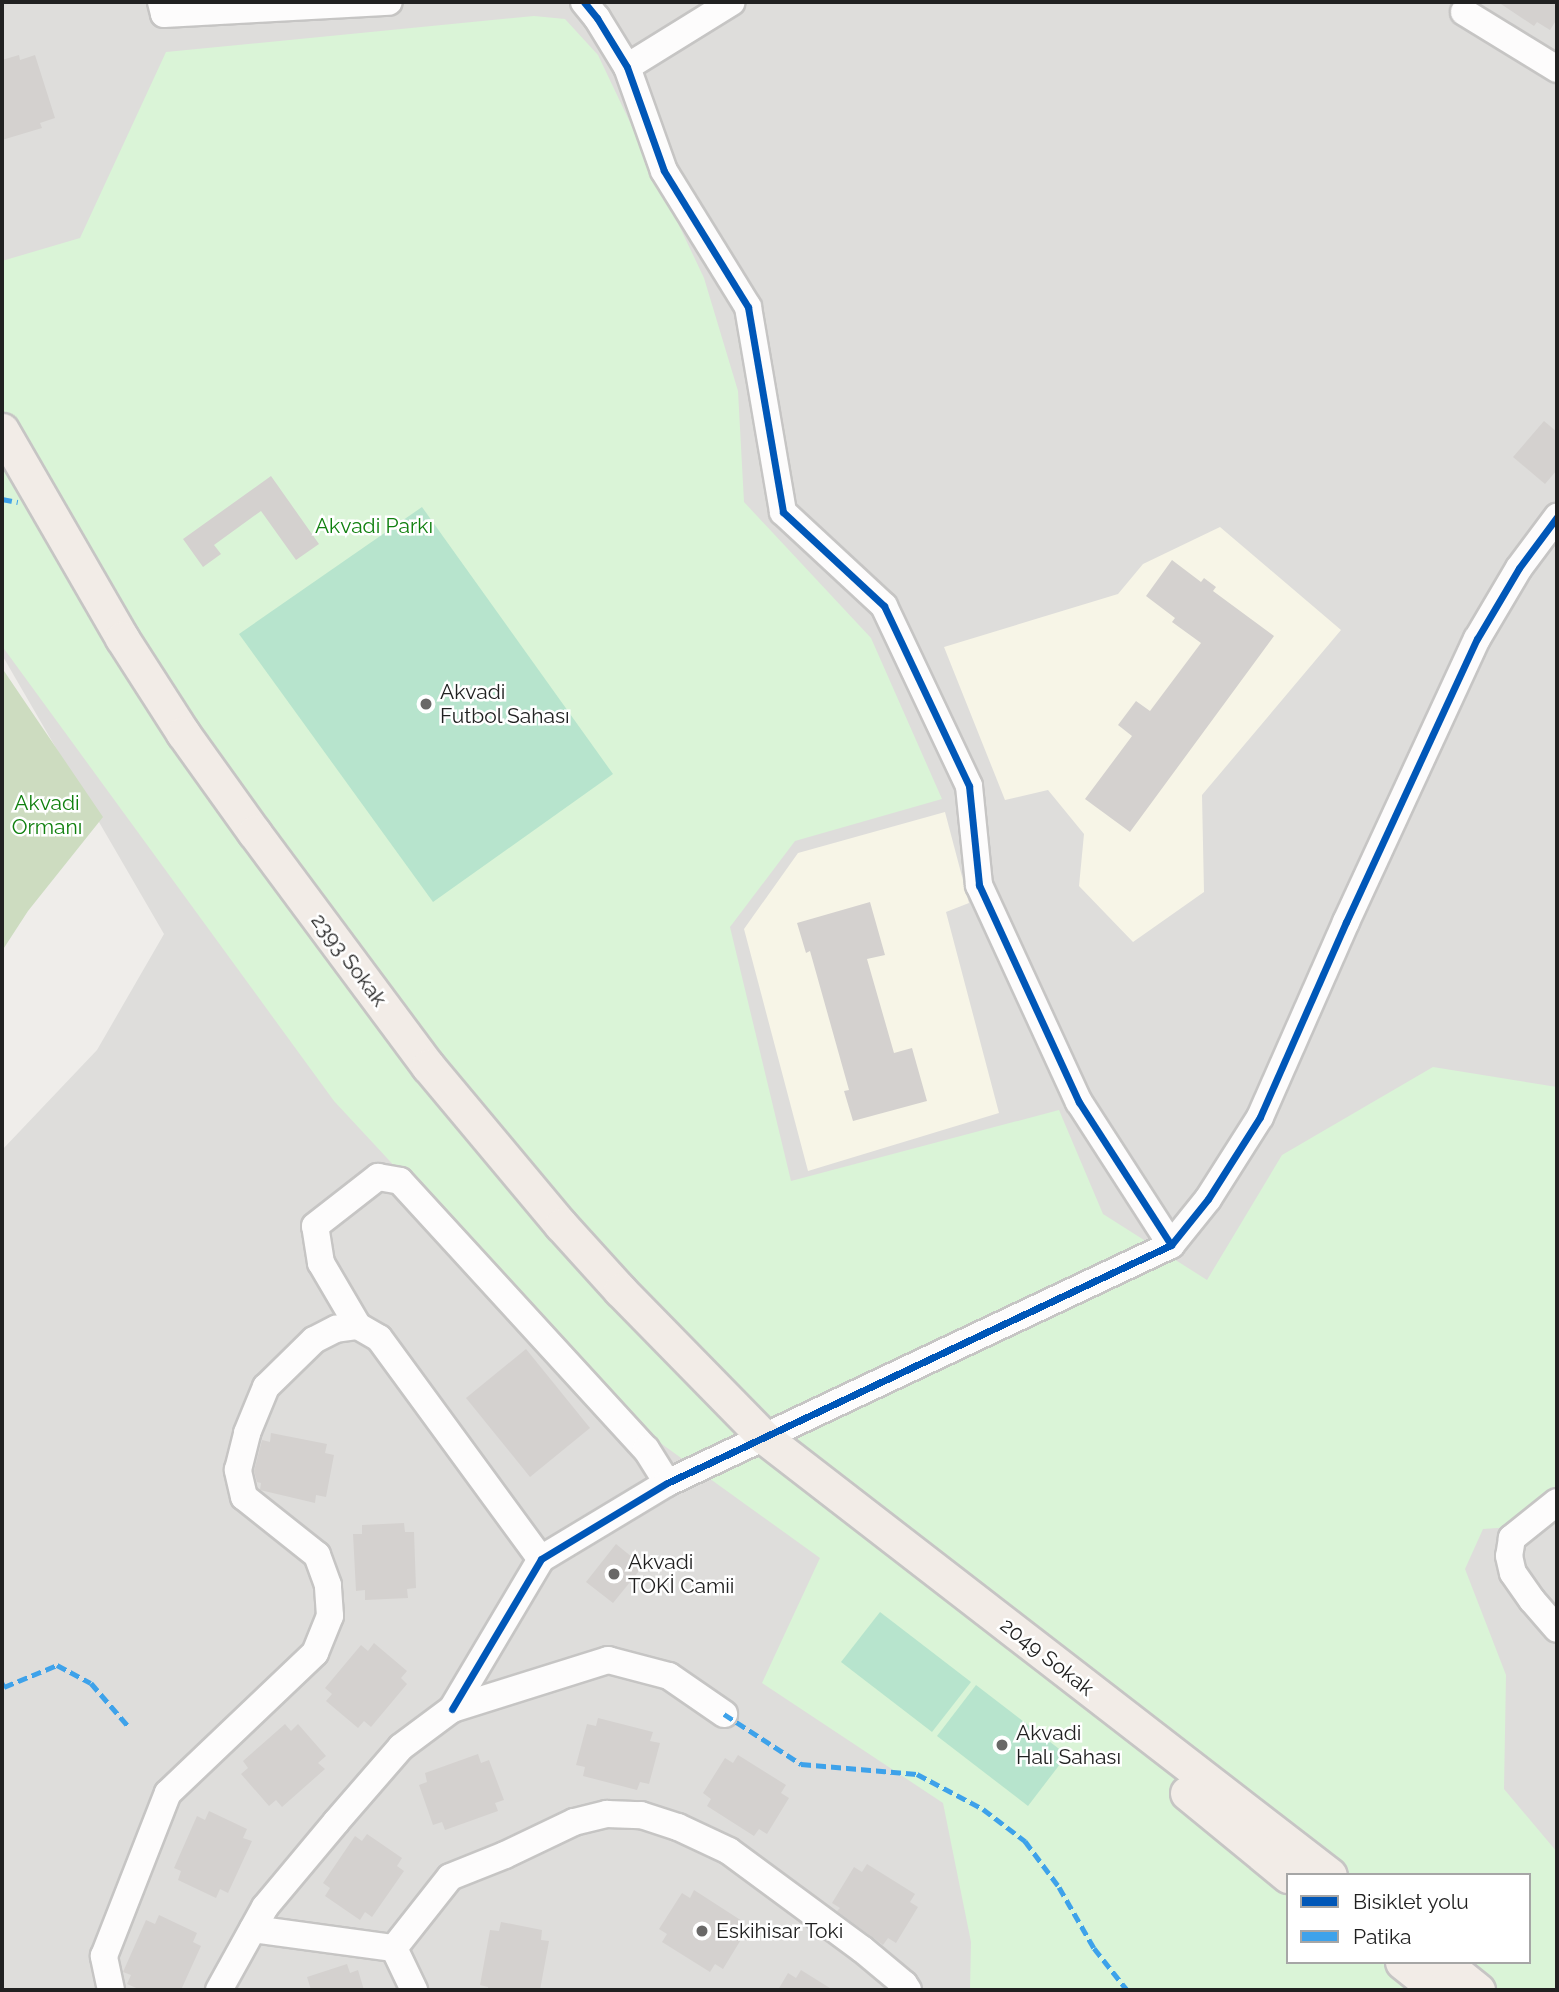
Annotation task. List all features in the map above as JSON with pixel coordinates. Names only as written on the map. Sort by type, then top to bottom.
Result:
[{"type":"main road","name":"2393 Sokak","points":[[2,430],[122,638],[183,733],[428,1066],[561,1225],[756,1442]]},
{"type":"main road","name":"2393 Sokak","points":[[2,475],[188,777],[348,995],[437,1108],[502,1183],[756,1442]]},
{"type":"main road","name":"2049 Sokak","points":[[756,1442],[1327,1873]]},
{"type":"main road","name":"2049 Sokak","points":[[756,1442],[1286,1874]]},
{"type":"main road","points":[[1404,1964],[1437,1990]]},
{"type":"main road","points":[[1446,1964],[1478,1990]]},
{"type":"street","points":[[162,2],[164,14],[388,2]]},
{"type":"street","points":[[584,2],[627,67],[664,171],[748,307],[783,512],[884,606],[969,786],[979,885],[1079,1102],[1171,1245]]},
{"type":"street","points":[[627,67],[732,2]]},
{"type":"street","points":[[1464,12],[1557,67]]},
{"type":"street","points":[[452,1709],[541,1559],[667,1483],[1171,1245],[1208,1199],[1260,1117],[1346,922],[1477,639],[1519,568],[1557,517]]},
{"type":"street","points":[[541,1559],[379,1338],[358,1326],[321,1263],[316,1226],[378,1177],[400,1181],[646,1449],[667,1483]]},
{"type":"street","points":[[111,1990],[104,1956],[168,1793],[316,1653],[330,1616],[328,1585],[317,1555],[244,1497],[238,1470],[247,1433],[266,1387],[314,1339],[336,1329],[358,1326]]},
{"type":"street","points":[[1557,1502],[1512,1538],[1509,1556],[1519,1582],[1557,1629]]},
{"type":"street","points":[[219,1990],[265,1908],[401,1747],[452,1709],[608,1660],[669,1676],[724,1714]]},
{"type":"street","points":[[394,1948],[450,1877],[505,1855],[574,1822],[607,1814],[641,1815],[678,1827],[729,1852],[862,1949],[908,1990]]},
{"type":"street","points":[[253,1929],[394,1948]]},
{"type":"street","points":[[394,1948],[414,1990]]},
{"type":"shaded area","points":[[2,2],[1557,2],[1557,1990],[2,1990],[2,1150],[97,1050],[164,934],[2,655]]},
{"type":"shaded area","points":[[1220,527],[1341,630],[1202,795],[1204,892],[1133,942],[1079,886],[1084,834],[1048,790],[1005,800],[944,647],[1118,594],[1143,564]]},
{"type":"shaded area","points":[[945,812],[969,903],[946,912],[999,1113],[808,1171],[744,929],[798,853]]},
{"type":"green space","name":"Akvadi Parkı","points":[[534,16],[565,19],[598,55],[704,278],[738,391],[744,502],[871,638],[942,799],[795,841],[730,927],[791,1181],[1059,1110],[1103,1214],[1207,1280],[1282,1155],[1433,1067],[1557,1087],[1557,1524],[1483,1529],[1465,1569],[1506,1675],[1504,1789],[1557,1852],[1557,1990],[970,1990],[971,1942],[943,1803],[762,1683],[820,1558],[634,1424],[334,1101],[2,646],[2,261],[80,238],[166,52]]},
{"type":"green space","name":"Akvadi Futbol Sahası","points":[[422,507],[613,774],[433,902],[239,634]]},
{"type":"green space","name":"Akvadi Ormanı","points":[[2,668],[103,817],[28,911],[2,951]]},
{"type":"green space","name":"Akvadi Halı Sahası","points":[[880,1612],[971,1682],[932,1732],[841,1662]]},
{"type":"green space","name":"Akvadi Halı Sahası","points":[[976,1685],[1067,1755],[1028,1806],[937,1736]]},
{"type":"building","points":[[1498,2],[1557,2],[1557,19],[1550,30],[1537,22],[1534,26]]},
{"type":"building","points":[[19,55],[20,60],[35,55],[55,118],[40,123],[42,128],[2,140],[2,60]]},
{"type":"building","points":[[1544,421],[1557,432],[1557,470],[1545,484],[1513,457]]},
{"type":"building","points":[[271,476],[319,544],[296,560],[261,511],[214,545],[221,554],[203,567],[183,539]]},
{"type":"building","points":[[1172,560],[1201,582],[1204,578],[1216,587],[1213,591],[1274,636],[1130,832],[1085,799],[1132,736],[1118,725],[1136,701],[1150,711],[1201,643],[1172,622],[1175,618],[1146,596]]},
{"type":"building","points":[[870,902],[885,955],[867,959],[894,1053],[912,1048],[927,1101],[853,1121],[844,1091],[849,1090],[810,951],[806,953],[797,923]]},
{"type":"building","points":[[526,1349],[590,1428],[530,1477],[466,1398]]},
{"type":"building","points":[[271,1433],[327,1444],[325,1453],[334,1455],[326,1497],[316,1495],[315,1503],[260,1490],[261,1483],[257,1482],[254,1471],[262,1440],[270,1442]]},
{"type":"building","points":[[404,1523],[405,1532],[414,1532],[416,1588],[407,1589],[408,1598],[365,1600],[365,1590],[356,1591],[353,1534],[362,1534],[362,1525]]},
{"type":"building","name":"Akvadi TOKİ Camii","points":[[616,1544],[643,1566],[613,1603],[586,1582]]},
{"type":"building","points":[[374,1643],[407,1671],[401,1678],[407,1684],[371,1727],[364,1721],[358,1728],[326,1701],[332,1694],[325,1688],[361,1645],[368,1651]]},
{"type":"building","points":[[598,1718],[653,1732],[650,1741],[660,1743],[649,1784],[640,1782],[637,1790],[583,1776],[585,1767],[576,1765],[587,1724],[596,1726]]},
{"type":"building","points":[[285,1724],[291,1731],[298,1724],[326,1756],[318,1763],[325,1769],[282,1807],[276,1800],[269,1806],[241,1774],[248,1768],[243,1761]]},
{"type":"building","points":[[478,1754],[481,1763],[489,1760],[504,1800],[495,1803],[498,1811],[445,1830],[442,1822],[433,1825],[419,1785],[427,1782],[425,1773]]},
{"type":"building","points":[[738,1755],[786,1785],[781,1793],[789,1798],[767,1834],[759,1829],[754,1836],[707,1806],[711,1799],[703,1793],[725,1758],[733,1763]]},
{"type":"building","points":[[209,1811],[247,1829],[243,1838],[252,1841],[228,1893],[220,1889],[216,1898],[178,1880],[181,1871],[174,1868],[197,1816],[205,1820]]},
{"type":"building","points":[[367,1834],[402,1858],[397,1866],[404,1871],[372,1917],[365,1912],[360,1920],[325,1896],[330,1888],[323,1883],[355,1836],[362,1841]]},
{"type":"building","name":"Eskihisar Toki","points":[[867,1864],[915,1894],[910,1902],[918,1907],[896,1943],[888,1938],[883,1945],[837,1911],[840,1908],[832,1903],[854,1867],[862,1872]]},
{"type":"building","name":"Eskihisar Toki","points":[[694,1890],[742,1921],[737,1928],[745,1933],[723,1969],[715,1964],[710,1972],[662,1942],[667,1934],[659,1929],[682,1893],[690,1898]]},
{"type":"building","points":[[159,1915],[197,1933],[193,1942],[201,1946],[181,1990],[141,1990],[127,1984],[131,1975],[123,1972],[146,1920],[155,1924]]},
{"type":"building","points":[[501,1922],[542,1930],[541,1940],[549,1941],[540,1990],[488,1990],[488,1987],[480,1985],[490,1930],[499,1931]]},
{"type":"building","points":[[347,1964],[350,1973],[358,1970],[364,1990],[311,1990],[307,1977]]},
{"type":"building","name":"Eskihisar Toki","points":[[801,1970],[833,1990],[778,1990],[788,1973],[796,1978]]},
{"type":"marked path","points":[[2,499],[18,502]]},
{"type":"marked path","points":[[2,1683],[4,1687],[57,1665],[91,1683],[128,1726]]},
{"type":"marked path","points":[[724,1714],[801,1764],[917,1774],[983,1809],[1025,1841],[1059,1887],[1094,1948],[1127,1990]]},
{"type":"cycle path","points":[[584,2],[627,67],[664,171],[748,307],[783,512],[884,606],[969,786],[979,885],[1079,1102],[1171,1245]]},
{"type":"cycle path","points":[[452,1709],[541,1559],[667,1483],[1171,1245],[1208,1199],[1260,1117],[1346,922],[1477,639],[1519,568],[1557,517]]},
{"type":"place","name":"Akvadi Futbol Sahası","points":[[426,704]]},
{"type":"place","name":"Akvadi TOKİ Camii","points":[[614,1574]]},
{"type":"place","name":"Akvadi Halı Sahası","points":[[1002,1745]]},
{"type":"place","name":"Eskihisar Toki","points":[[702,1931]]}]
